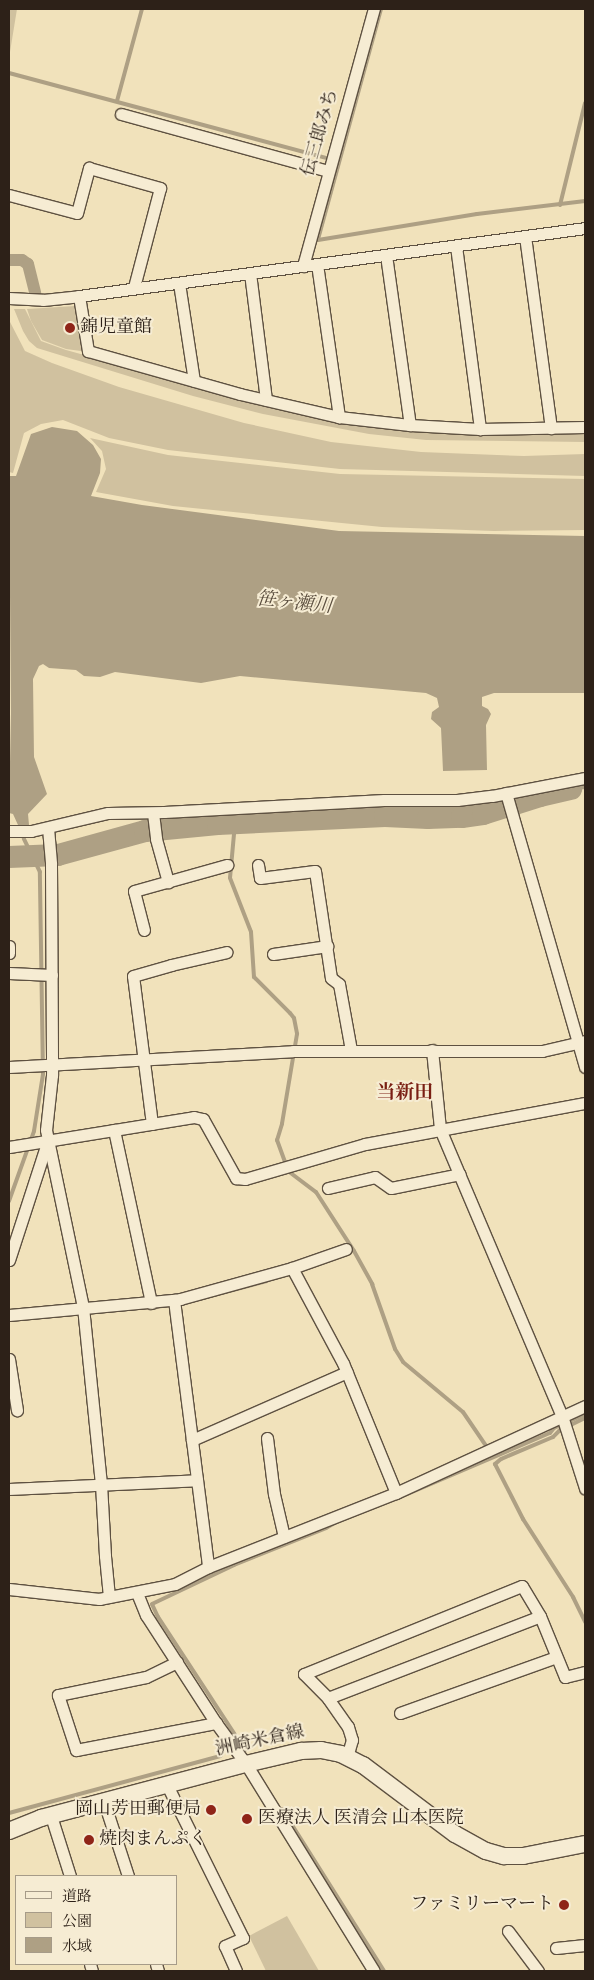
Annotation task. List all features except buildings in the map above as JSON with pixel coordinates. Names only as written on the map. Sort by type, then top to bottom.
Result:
[{"type":"main road","name":"洲崎米倉線","points":[[9,1831],[51,1816],[167,1785],[241,1757],[321,1750],[347,1757],[363,1765],[455,1834],[486,1851],[504,1856],[523,1856],[585,1844]]},
{"type":"street","name":"伝三郎みち","points":[[303,266],[374,9]]},
{"type":"street","points":[[121,114],[328,171]]},
{"type":"street","points":[[9,195],[77,212],[89,168],[160,188],[134,287]]},
{"type":"street","points":[[9,298],[43,300],[79,296],[134,287],[585,228]]},
{"type":"street","points":[[525,236],[551,428]]},
{"type":"street","points":[[456,246],[480,428]]},
{"type":"street","points":[[386,255],[410,425]]},
{"type":"street","points":[[317,264],[339,417]]},
{"type":"street","points":[[250,273],[266,400]]},
{"type":"street","points":[[179,282],[194,381]]},
{"type":"street","points":[[79,296],[88,351],[266,400],[339,417],[410,425],[480,428],[585,427]]},
{"type":"street","points":[[9,831],[31,831],[48,828],[108,813],[154,817],[384,800],[457,800],[507,796],[585,778]]},
{"type":"street","points":[[507,796],[582,1042],[585,1066]]},
{"type":"street","points":[[154,817],[156,839],[168,882]]},
{"type":"street","points":[[48,828],[51,864],[50,975],[45,1065],[46,1130],[83,1311],[101,1484],[104,1556],[109,1597]]},
{"type":"street","points":[[258,865],[260,878],[315,872],[332,978],[339,984],[351,1050]]},
{"type":"street","points":[[144,930],[134,891],[227,866]]},
{"type":"street","points":[[9,946],[9,953]]},
{"type":"street","points":[[273,954],[327,946]]},
{"type":"street","points":[[152,1124],[133,976],[227,952]]},
{"type":"street","points":[[9,974],[50,975]]},
{"type":"street","points":[[9,1067],[296,1051],[542,1051],[582,1042]]},
{"type":"street","points":[[432,1050],[440,1129],[564,1422],[584,1481]]},
{"type":"street","points":[[9,1147],[194,1117],[203,1119],[236,1178],[245,1179],[365,1144],[585,1103]]},
{"type":"street","points":[[114,1130],[151,1303]]},
{"type":"street","points":[[9,1260],[48,1142]]},
{"type":"street","points":[[328,1188],[375,1177],[391,1188],[460,1174]]},
{"type":"street","points":[[9,1315],[83,1311],[151,1303],[174,1303],[294,1271],[346,1249]]},
{"type":"street","points":[[294,1271],[347,1372],[396,1492]]},
{"type":"street","points":[[174,1303],[208,1567]]},
{"type":"street","points":[[9,1359],[17,1410]]},
{"type":"street","points":[[192,1440],[347,1372]]},
{"type":"street","points":[[9,1589],[99,1599],[175,1584],[208,1567],[396,1492],[489,1450],[564,1422],[585,1406]]},
{"type":"street","points":[[267,1438],[274,1494],[284,1537]]},
{"type":"street","points":[[9,1489],[197,1480]]},
{"type":"street","points":[[347,1757],[352,1740],[348,1727],[328,1698],[304,1674],[522,1586],[540,1616],[565,1677],[585,1672]]},
{"type":"street","points":[[137,1593],[146,1615],[216,1723],[241,1757],[374,1971]]},
{"type":"street","points":[[328,1698],[540,1616]]},
{"type":"street","points":[[400,1713],[556,1657]]},
{"type":"street","points":[[177,1662],[146,1677],[58,1695],[76,1750],[216,1723]]},
{"type":"street","points":[[167,1785],[243,1938],[224,1946],[236,1971]]},
{"type":"street","points":[[104,1802],[128,1875]]},
{"type":"street","points":[[51,1816],[70,1875]]},
{"type":"street","points":[[508,1931],[538,1971]]},
{"type":"street","points":[[556,1948],[585,1945]]},
{"type":"green space","points":[[10,9],[17,9],[9,58],[9,14]]},
{"type":"green space","points":[[75,306],[82,346],[81,351],[66,349],[42,340],[31,321],[27,309]]},
{"type":"green space","points":[[14,309],[25,309],[41,341],[66,350],[313,418],[425,432],[585,434],[585,442],[426,440],[369,434],[263,414],[193,396],[37,348],[29,341],[23,331]]},
{"type":"green space","points":[[9,320],[25,351],[52,363],[119,387],[244,423],[331,442],[421,452],[524,456],[585,454],[585,476],[340,469],[168,450],[109,438],[63,420],[41,424],[24,433],[13,473],[9,472]]},
{"type":"green space","points":[[90,438],[168,455],[340,474],[585,479],[585,530],[494,531],[382,527],[173,506],[96,492],[106,469],[102,451]]},
{"type":"green space","points":[[287,1916],[319,1971],[266,1971],[249,1936]]},
{"type":"water","name":"笹ヶ瀬川","points":[[52,427],[77,431],[93,445],[101,459],[100,473],[91,496],[142,505],[339,531],[585,536],[585,693],[494,693],[482,697],[482,706],[488,709],[491,714],[486,725],[487,770],[443,771],[441,728],[431,719],[432,712],[439,707],[437,698],[426,693],[240,676],[201,683],[115,672],[100,677],[84,676],[76,670],[49,668],[43,664],[39,666],[33,679],[34,757],[47,794],[28,814],[29,825],[18,825],[13,814],[9,813],[11,713],[9,476],[16,476],[31,434]]},
{"type":"waterway","points":[[117,101],[142,9]]},
{"type":"waterway","points":[[381,9],[318,240],[477,214],[585,201]]},
{"type":"waterway","points":[[9,73],[327,158]]},
{"type":"waterway","points":[[560,205],[585,103]]},
{"type":"waterway","points":[[9,260],[22,260],[28,264],[35,293]]},
{"type":"waterway","points":[[571,789],[585,787]]},
{"type":"waterway","points":[[9,857],[58,855],[145,831],[218,824],[385,816],[462,817],[483,814],[540,796],[571,789]]},
{"type":"waterway","points":[[235,823],[230,878],[251,932],[254,977],[294,1018],[297,1034],[282,1124],[277,1140],[288,1171],[316,1192],[354,1251],[372,1284],[395,1349],[403,1362],[463,1412],[493,1456]]},
{"type":"waterway","points":[[9,1201],[34,1131],[43,1074],[40,872],[24,839]]},
{"type":"waterway","points":[[199,1299],[267,1281]]},
{"type":"waterway","points":[[150,1308],[170,1305]]},
{"type":"waterway","points":[[398,1498],[550,1433],[554,1428],[585,1414]]},
{"type":"waterway","points":[[585,1418],[560,1430],[553,1437],[501,1459],[495,1464],[523,1519],[573,1597],[585,1622]]},
{"type":"waterway","points":[[245,1750],[158,1617],[152,1604],[234,1565],[326,1528],[338,1521]]},
{"type":"waterway","points":[[9,1813],[220,1756]]},
{"type":"waterway","points":[[282,1809],[384,1971]]},
{"type":"place","name":"錦児童館","points":[[70,328]]},
{"type":"place","name":"岡山芳田郵便局","points":[[211,1810]]},
{"type":"place","name":"医療法人 医清会 山本医院","points":[[247,1819]]},
{"type":"place","name":"焼肉まんぷく","points":[[89,1840]]},
{"type":"place","name":"ファミリーマート","points":[[564,1905]]},
{"type":"district","name":"当新田","points":[[405,1094]]}]
